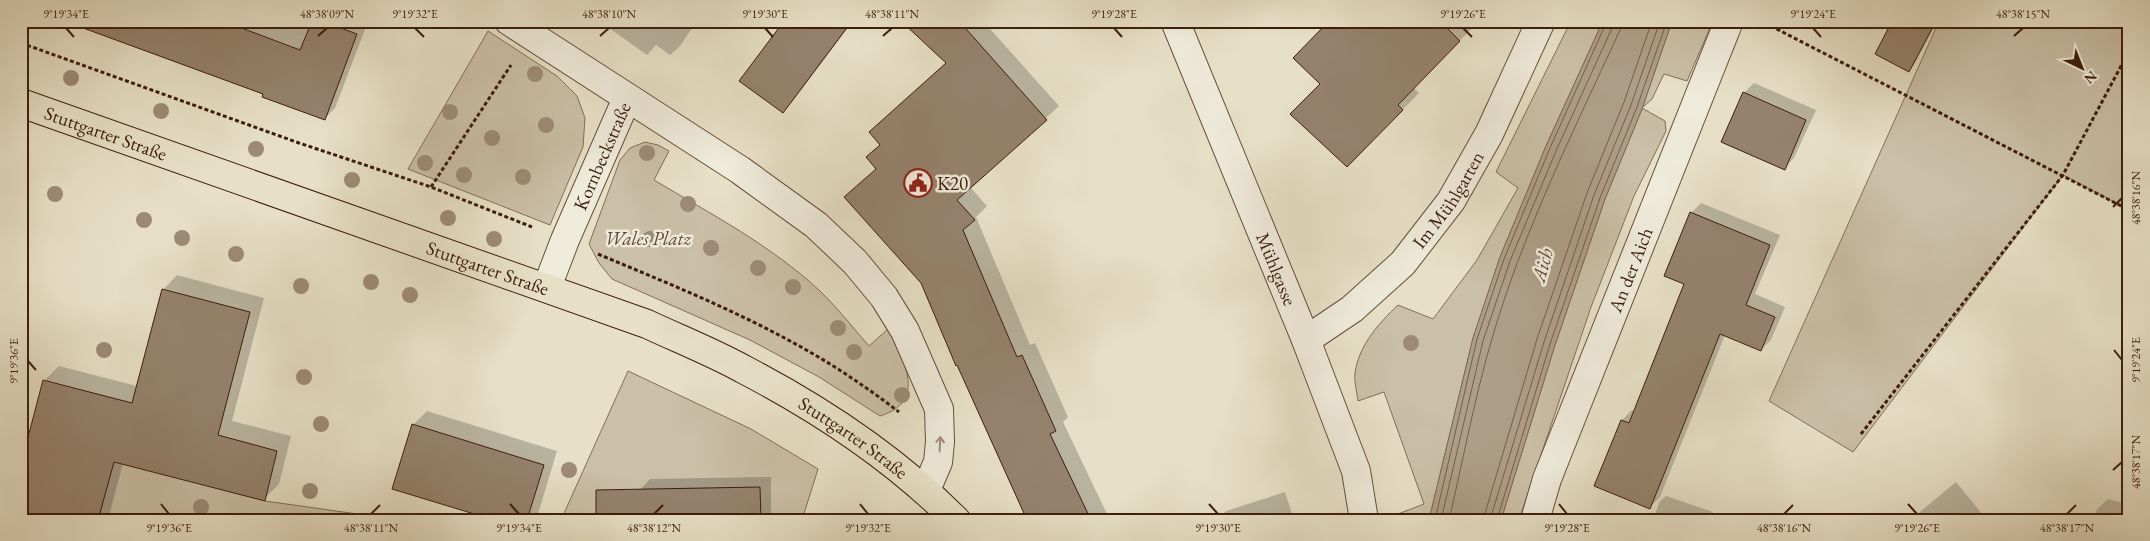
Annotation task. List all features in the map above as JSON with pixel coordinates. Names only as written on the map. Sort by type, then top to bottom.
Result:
[{"type":"main road","name":"Stuttgarter Straße","points":[[21,103],[647,324],[743,368],[827,416],[926,490],[956,520]]},
{"type":"street","name":"Mühlgasse","points":[[1175,21],[1306,340],[1356,471],[1364,520]]},
{"type":"street","name":"Im Mühlgarten","points":[[1306,340],[1352,309],[1404,263],[1451,201],[1489,134],[1541,21]]},
{"type":"street","name":"An der Aich","points":[[1535,520],[1548,479],[1729,21]]},
{"type":"street","name":"Kornbeckstraße","points":[[520,28],[627,98],[565,240],[547,288]]},
{"type":"street","name":"Stuttgarter Straße","points":[[627,98],[740,170],[816,225],[856,262],[884,297],[905,331],[939,409],[940,442],[938,462],[926,490]]},
{"type":"path","points":[[1761,21],[2129,210]]},
{"type":"path","points":[[431,187],[520,28]]},
{"type":"path","points":[[21,43],[299,143],[431,187],[565,240],[683,290],[764,328],[830,364],[940,442]]},
{"type":"path","points":[[1861,434],[2063,175],[2129,51]]},
{"type":"green space","points":[[1571,21],[1603,21],[1546,146],[1500,257],[1473,338],[1429,520],[1397,520],[1398,514],[1424,504],[1384,392],[1358,401],[1355,383],[1357,363],[1371,335],[1398,305],[1433,319],[1477,260],[1518,188],[1496,172]]},
{"type":"green space","points":[[1672,21],[1713,21],[1687,81],[1664,74],[1652,99],[1642,108]]},
{"type":"green space","points":[[1939,21],[2129,21],[2129,210],[2063,175],[1853,452],[1769,401]]},
{"type":"green space","points":[[488,31],[557,76],[577,96],[585,118],[583,147],[550,225],[408,169]]},
{"type":"green space","points":[[1642,108],[1665,121],[1666,131],[1634,196],[1591,307],[1519,520],[1501,520],[1555,345],[1605,199]]},
{"type":"green space","name":"Wales Platz","points":[[645,142],[658,145],[669,151],[654,180],[740,231],[782,259],[827,298],[869,346],[889,328],[908,378],[908,390],[904,400],[895,409],[880,416],[819,377],[750,340],[612,279],[599,263],[589,244],[620,160],[630,148]]},
{"type":"green space","points":[[628,371],[751,429],[818,469],[802,520],[561,520]]},
{"type":"green space","points":[[122,431],[265,501],[400,520],[98,520]]},
{"type":"water","name":"Aich","points":[[1603,21],[1672,21],[1642,109],[1605,199],[1555,345],[1501,520],[1429,520],[1473,338],[1500,257],[1546,146]]},
{"type":"building","points":[[76,21],[223,21],[300,50],[312,21],[322,21],[357,34],[325,120],[262,97],[263,94],[75,25]]},
{"type":"building","points":[[784,21],[852,21],[783,113],[739,81]]},
{"type":"building","points":[[901,21],[959,21],[1047,120],[957,200],[975,220],[963,230],[1017,357],[1022,355],[1056,431],[1050,434],[1091,520],[1027,520],[956,366],[921,283],[844,197],[876,169],[866,157],[880,145],[869,132],[946,63]]},
{"type":"building","points":[[1329,21],[1440,21],[1460,41],[1398,105],[1403,110],[1347,167],[1290,114],[1320,84],[1293,58]]},
{"type":"building","points":[[1892,21],[1936,21],[1909,72],[1875,54]]},
{"type":"building","points":[[1743,92],[1806,120],[1785,170],[1721,142]]},
{"type":"building","points":[[1690,212],[1770,245],[1746,305],[1775,317],[1761,351],[1720,334],[1650,509],[1594,486],[1621,420],[1629,423],[1684,284],[1664,276]]},
{"type":"building","points":[[162,289],[250,312],[218,435],[277,451],[265,501],[114,462],[98,520],[21,520],[21,464],[43,380],[132,403]]},
{"type":"building","points":[[412,424],[544,465],[527,520],[494,520],[392,489]]},
{"type":"building","points":[[760,487],[761,520],[596,520],[596,490]]},
{"type":"place","name":"K20","points":[[918,183]]}]
